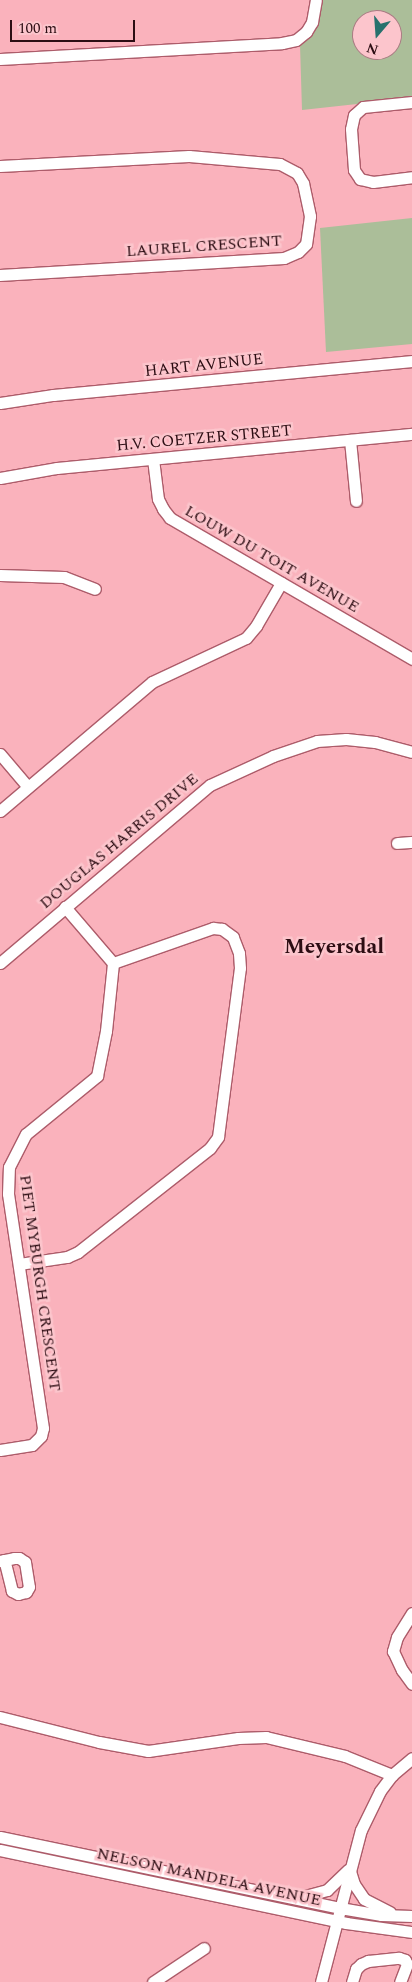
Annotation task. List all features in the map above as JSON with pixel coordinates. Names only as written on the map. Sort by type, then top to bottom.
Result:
[{"type":"street","points":[[0,59],[282,43],[296,40],[306,32],[312,22],[316,0]]},
{"type":"street","points":[[412,102],[363,107],[354,114],[351,130],[354,170],[360,179],[373,182],[412,177]]},
{"type":"street","name":"LAUREL CRESCENT","points":[[0,166],[188,156],[280,164],[297,173],[306,189],[310,216],[308,238],[303,249],[293,256],[272,260],[0,275]]},
{"type":"street","name":"HART AVENUE","points":[[0,403],[53,395],[412,361]]},
{"type":"street","name":"H.V. COETZER STREET","points":[[0,478],[57,468],[412,434]]},
{"type":"street","points":[[350,440],[356,501]]},
{"type":"street","name":"LOUW DU TOIT AVENUE","points":[[152,459],[158,498],[170,518],[412,659]]},
{"type":"street","points":[[0,575],[64,577],[95,590]]},
{"type":"street","points":[[0,811],[152,682],[246,638],[256,626],[282,583]]},
{"type":"street","name":"DOUGLAS HARRIS DRIVE","points":[[0,963],[193,797],[226,777],[305,743],[325,740],[375,742],[412,752]]},
{"type":"street","points":[[0,754],[28,787]]},
{"type":"street","points":[[398,843],[412,842]]},
{"type":"street","points":[[18,1264],[71,1256],[78,1252],[210,1148],[218,1137],[240,968],[233,937],[222,929],[213,928],[114,963],[65,907]]},
{"type":"street","name":"PIET MYBURGH CRESCENT","points":[[0,1450],[32,1445],[41,1436],[42,1428],[8,1184],[11,1159],[26,1134],[97,1075],[106,1031],[114,963]]},
{"type":"street","points":[[412,1613],[397,1637],[393,1651],[402,1670],[412,1684]]},
{"type":"street","points":[[0,1717],[108,1744],[148,1751],[238,1738],[266,1738],[345,1756],[392,1775]]},
{"type":"street","points":[[322,1982],[361,1830],[380,1792],[392,1775],[412,1758]]},
{"type":"street","name":"NELSON MANDELA AVENUE","points":[[0,1837],[340,1908],[381,1915],[412,1916]]},
{"type":"street","name":"NELSON MANDELA AVENUE","points":[[0,1850],[337,1921],[388,1931],[412,1932]]},
{"type":"street","points":[[295,1898],[328,1890],[350,1868]]},
{"type":"street","points":[[350,1868],[359,1893],[372,1904],[395,1914],[412,1916]]},
{"type":"street","points":[[154,1982],[204,1948]]},
{"type":"street","points":[[352,1982],[356,1969],[361,1964],[368,1961],[400,1958],[405,1960],[407,1964],[400,1982]]},
{"type":"green space","points":[[322,0],[412,0],[412,98],[302,110],[300,45],[315,30]]},
{"type":"green space","points":[[412,218],[412,344],[326,352],[320,228]]},
{"type":"district","name":"Meyersdal","points":[[334,947]]}]
